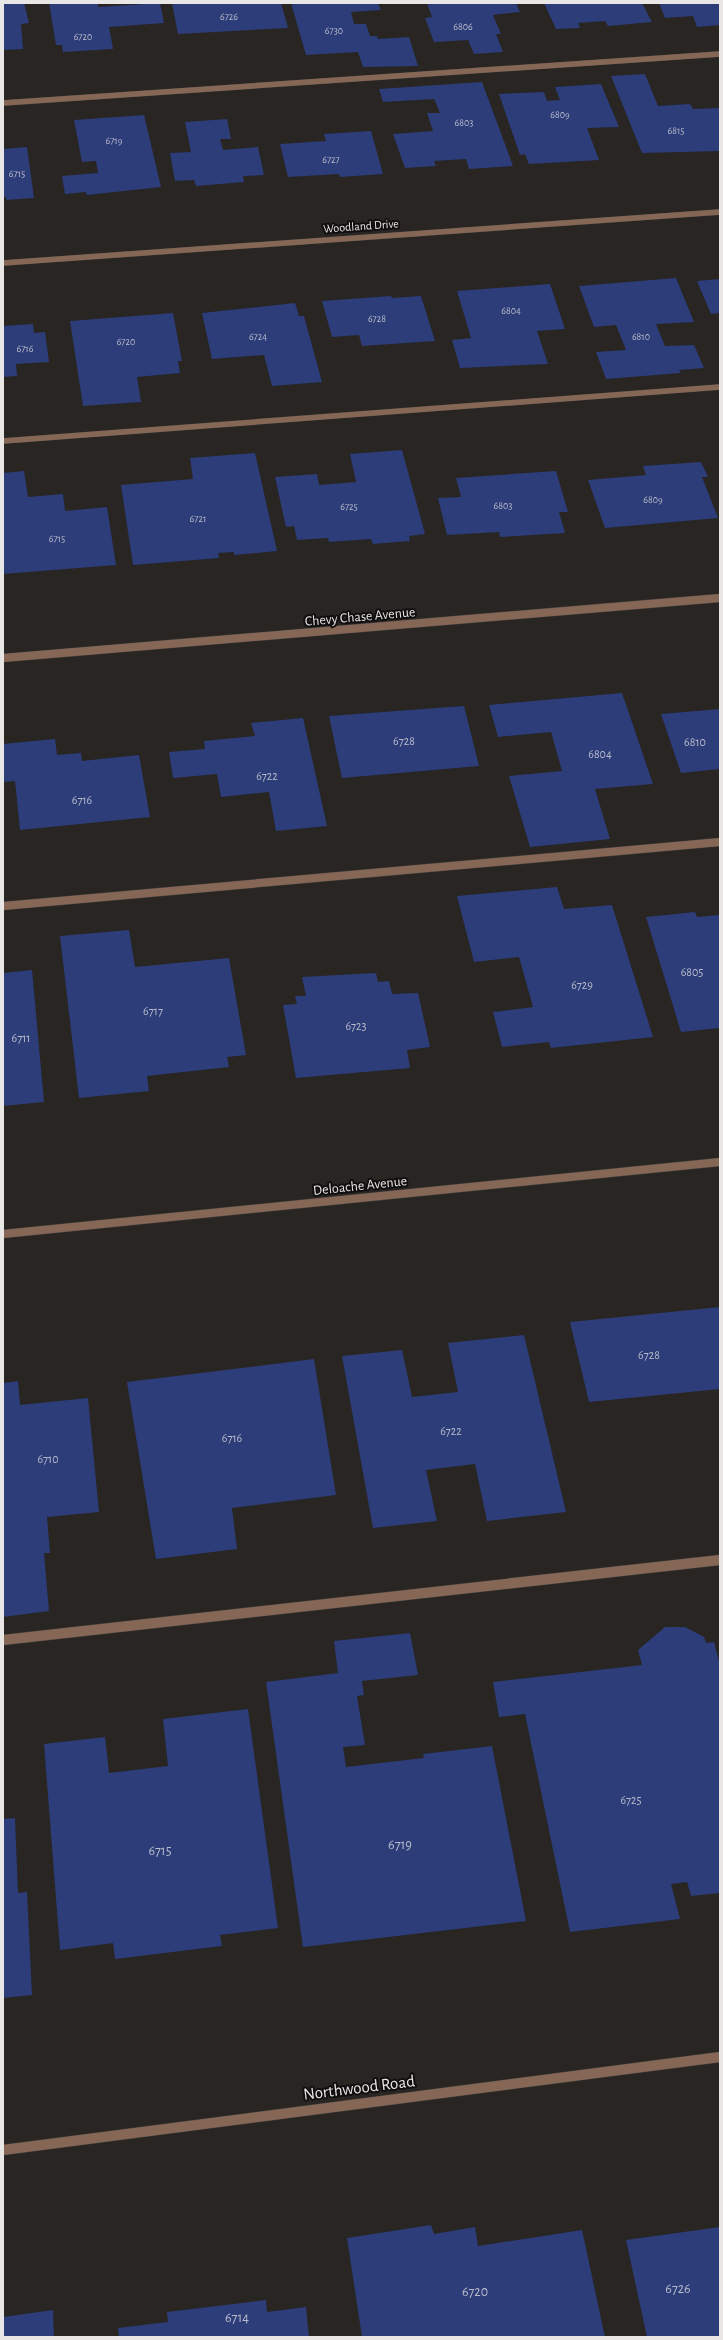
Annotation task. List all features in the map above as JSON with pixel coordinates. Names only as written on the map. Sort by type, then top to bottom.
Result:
[{"type":"street","points":[[3,103],[720,54]]},
{"type":"street","name":"Woodland Drive","points":[[3,263],[720,212]]},
{"type":"street","points":[[3,441],[720,386]]},
{"type":"street","name":"Chevy Chase Avenue","points":[[3,658],[720,598]]},
{"type":"street","points":[[3,906],[720,842]]},
{"type":"street","name":"Deloache Avenue","points":[[3,1234],[720,1162]]},
{"type":"street","points":[[3,1640],[720,1560]]},
{"type":"street","name":"Northwood Road","points":[[3,2150],[720,2057]]},
{"type":"building","points":[[3,3],[24,3],[29,23],[21,24],[23,49],[3,50]]},
{"type":"building","points":[[49,3],[98,3],[98,7],[160,3],[164,23],[109,27],[113,49],[63,52],[62,45],[56,45]]},
{"type":"building","points":[[172,3],[281,3],[288,28],[178,34]]},
{"type":"building","points":[[291,3],[378,3],[381,10],[351,12],[354,24],[366,24],[370,36],[377,36],[378,39],[409,37],[418,66],[363,67],[358,52],[306,55]]},
{"type":"building","points":[[427,3],[516,3],[520,12],[493,15],[501,34],[496,34],[503,52],[474,54],[468,40],[434,42],[425,18],[432,17]]},
{"type":"building","points":[[544,3],[642,3],[652,22],[608,26],[605,21],[578,23],[580,28],[556,29]]},
{"type":"building","points":[[659,3],[720,3],[720,25],[697,27],[693,16],[665,18]]},
{"type":"building","points":[[645,74],[658,106],[690,104],[693,109],[720,108],[720,151],[642,153],[611,76]]},
{"type":"building","points":[[482,82],[513,166],[469,169],[466,159],[434,161],[436,166],[405,168],[393,134],[433,131],[427,113],[440,113],[434,99],[383,102],[379,89]]},
{"type":"building","points":[[601,84],[619,127],[587,128],[599,160],[529,164],[525,154],[520,155],[499,94],[544,92],[547,101],[560,100],[555,87]]},
{"type":"building","points":[[144,115],[161,187],[87,195],[86,192],[65,194],[62,176],[98,173],[96,161],[82,162],[74,120]]},
{"type":"building","points":[[227,119],[231,139],[220,139],[223,150],[258,147],[264,175],[243,176],[244,182],[196,186],[194,180],[175,181],[170,153],[191,152],[185,122]]},
{"type":"building","points":[[371,131],[383,174],[340,177],[339,174],[288,177],[280,144],[326,141],[324,134]]},
{"type":"building","points":[[27,147],[34,198],[6,200],[6,197],[3,197],[3,149]]},
{"type":"building","points":[[676,278],[694,322],[656,324],[665,346],[694,345],[704,368],[679,370],[681,373],[606,379],[596,352],[626,350],[616,325],[594,327],[579,286]]},
{"type":"building","points":[[720,279],[720,313],[711,314],[697,281]]},
{"type":"building","points":[[550,284],[565,329],[537,331],[548,364],[460,368],[452,340],[471,338],[457,291]]},
{"type":"building","points":[[391,296],[392,298],[421,296],[435,341],[362,346],[359,335],[332,337],[322,301]]},
{"type":"building","points":[[295,303],[299,316],[304,316],[322,382],[272,386],[264,355],[212,359],[202,313]]},
{"type":"building","points":[[173,313],[182,361],[178,361],[180,373],[137,377],[141,402],[83,406],[70,321]]},
{"type":"building","points":[[33,324],[34,333],[45,332],[49,362],[16,364],[17,376],[3,377],[3,326]]},
{"type":"building","points":[[402,450],[425,534],[409,536],[410,541],[373,544],[371,539],[329,542],[328,538],[297,540],[294,526],[286,527],[275,477],[317,474],[319,485],[356,482],[350,454]]},
{"type":"building","points":[[255,453],[277,551],[234,555],[234,552],[218,553],[219,558],[133,565],[121,485],[193,479],[190,458]]},
{"type":"building","points":[[701,462],[708,477],[702,477],[718,518],[605,528],[588,480],[646,475],[643,466]]},
{"type":"building","points":[[24,471],[28,497],[63,494],[65,511],[107,507],[116,565],[3,574],[3,473]]},
{"type":"building","points":[[556,471],[568,512],[559,512],[565,533],[500,537],[499,532],[447,535],[438,498],[461,497],[456,478]]},
{"type":"building","points":[[622,693],[653,784],[595,789],[610,839],[530,847],[509,776],[562,771],[551,732],[498,737],[489,705]]},
{"type":"building","points":[[464,706],[479,766],[342,778],[329,716]]},
{"type":"building","points":[[720,709],[720,769],[681,773],[661,714]]},
{"type":"building","points":[[303,718],[327,826],[276,831],[269,792],[221,797],[217,774],[173,778],[169,752],[205,749],[204,741],[255,736],[251,723]]},
{"type":"building","points":[[55,739],[57,755],[81,753],[82,761],[139,755],[150,817],[20,830],[15,781],[3,782],[3,744]]},
{"type":"building","points":[[557,887],[564,909],[612,905],[653,1037],[551,1048],[549,1042],[502,1047],[493,1012],[533,1007],[519,957],[474,962],[457,896]]},
{"type":"building","points":[[695,912],[697,917],[720,915],[720,1028],[681,1032],[646,917]]},
{"type":"building","points":[[129,930],[135,967],[229,958],[246,1055],[227,1057],[229,1067],[147,1076],[149,1091],[79,1098],[60,936]]},
{"type":"building","points":[[32,970],[44,1102],[3,1106],[3,973]]},
{"type":"building","points":[[376,973],[378,982],[389,981],[392,994],[418,993],[430,1047],[407,1050],[410,1068],[296,1078],[283,1005],[297,1004],[295,996],[306,996],[302,977]]},
{"type":"building","points":[[720,1307],[720,1389],[589,1402],[570,1322]]},
{"type":"building","points":[[524,1335],[566,1512],[487,1521],[475,1464],[426,1470],[437,1521],[373,1528],[342,1356],[402,1350],[412,1397],[458,1392],[448,1343]]},
{"type":"building","points":[[314,1359],[336,1495],[232,1508],[237,1549],[156,1559],[127,1382]]},
{"type":"building","points":[[18,1381],[20,1405],[88,1398],[99,1512],[47,1517],[50,1553],[44,1553],[49,1611],[3,1617],[3,1383]]},
{"type":"building","points":[[665,1627],[685,1627],[704,1637],[706,1643],[714,1642],[720,1665],[720,1893],[691,1896],[687,1882],[671,1884],[680,1919],[570,1932],[525,1714],[499,1717],[493,1682],[642,1665],[638,1650]]},
{"type":"building","points":[[410,1633],[418,1675],[362,1681],[364,1695],[357,1696],[365,1745],[343,1747],[346,1767],[424,1758],[423,1754],[492,1746],[526,1921],[303,1947],[266,1682],[338,1673],[334,1641]]},
{"type":"building","points":[[248,1709],[278,1928],[220,1935],[222,1946],[115,1959],[113,1943],[60,1950],[44,1744],[105,1737],[109,1773],[168,1766],[163,1719]]},
{"type":"building","points":[[15,1818],[18,1893],[27,1892],[32,1995],[3,1998],[3,1819]]},
{"type":"building","points":[[431,2225],[434,2234],[475,2227],[478,2246],[582,2230],[605,2337],[362,2337],[347,2238]]},
{"type":"building","points":[[720,2227],[720,2337],[647,2337],[626,2240]]},
{"type":"building","points":[[266,2300],[267,2312],[306,2307],[309,2337],[119,2337],[118,2328],[168,2322],[167,2312]]},
{"type":"building","points":[[53,2310],[54,2337],[3,2337],[3,2317]]}]
